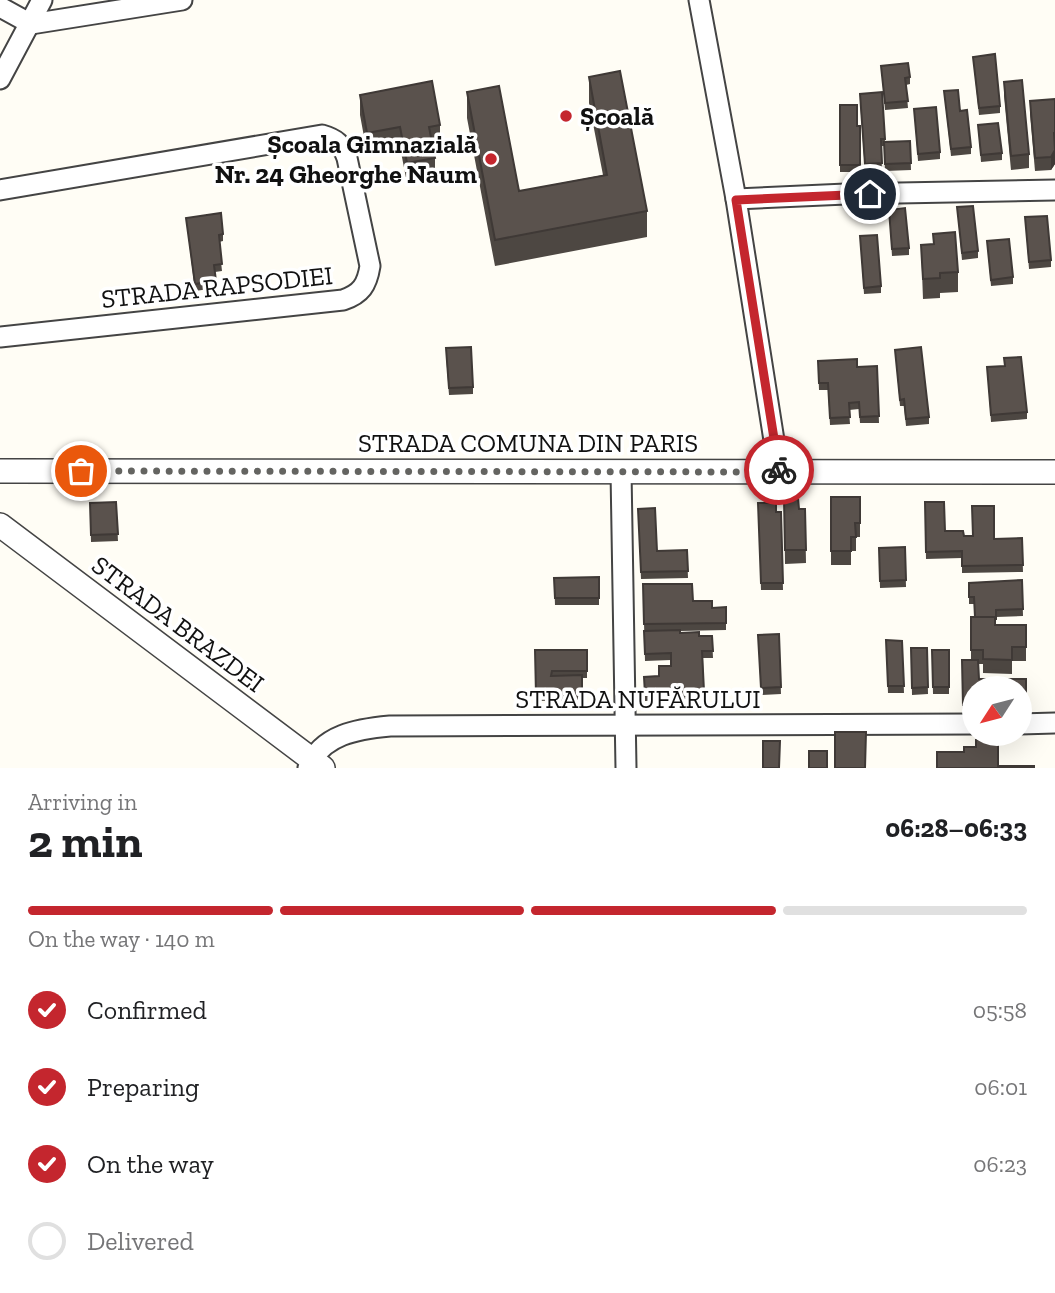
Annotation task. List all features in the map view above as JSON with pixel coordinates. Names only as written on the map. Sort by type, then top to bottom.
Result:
[{"type":"street","points":[[0,79],[43,0]]},
{"type":"street","points":[[0,7],[31,24],[182,0]]},
{"type":"street","points":[[704,1],[779,472]]},
{"type":"street","name":"STRADA RAPSODIEI","points":[[0,190],[322,135],[334,138],[343,146],[369,266],[368,280],[355,296],[343,300],[0,337]]},
{"type":"street","points":[[736,200],[846,194],[1055,190]]},
{"type":"street","name":"STRADA COMUNA DIN PARIS","points":[[0,471],[1055,472]]},
{"type":"street","points":[[621,471],[626,768]]},
{"type":"street","name":"STRADA BRAZDEI","points":[[0,525],[314,765]]},
{"type":"street","points":[[1032,724],[1055,723]]},
{"type":"street","name":"STRADA NUFĂRULUI","points":[[314,765],[341,734],[358,729],[390,726],[962,724]]},
{"type":"building","points":[[995,54],[1000,106],[979,108],[973,57]]},
{"type":"building","points":[[908,63],[910,77],[905,78],[908,101],[885,103],[881,66]]},
{"type":"building","name":"Școala Gimnazială Nr. 24 Gheorghe Naum","points":[[620,71],[647,211],[495,240],[467,92],[499,86],[519,191],[607,175],[589,77]]},
{"type":"building","points":[[1022,80],[1029,154],[1011,156],[1004,82]]},
{"type":"building","points":[[432,81],[440,125],[429,127],[435,158],[407,163],[400,127],[367,133],[360,95]]},
{"type":"building","points":[[958,90],[960,111],[967,110],[971,147],[951,149],[944,91]]},
{"type":"building","points":[[882,92],[885,139],[881,139],[882,163],[865,164],[860,94]]},
{"type":"building","points":[[1055,99],[1055,150],[1051,157],[1035,158],[1030,101]]},
{"type":"building","points":[[840,105],[857,105],[860,165],[840,165]]},
{"type":"building","points":[[936,107],[940,152],[918,154],[914,109]]},
{"type":"building","points":[[998,123],[1002,153],[981,155],[978,125]]},
{"type":"building","points":[[910,141],[911,163],[885,164],[884,142]]},
{"type":"building","points":[[973,206],[978,251],[962,253],[957,207]]},
{"type":"building","points":[[905,208],[909,248],[892,249],[889,210]]},
{"type":"building","points":[[221,213],[223,234],[219,235],[222,264],[214,265],[216,281],[195,284],[186,218]]},
{"type":"building","points":[[1047,216],[1051,260],[1029,262],[1025,217]]},
{"type":"building","points":[[955,232],[958,272],[940,273],[940,278],[923,279],[921,245],[934,244],[933,234]]},
{"type":"building","points":[[877,235],[881,286],[864,288],[860,236]]},
{"type":"building","points":[[1009,239],[1013,277],[991,280],[987,241]]},
{"type":"building","points":[[471,347],[473,387],[449,388],[446,348]]},
{"type":"building","points":[[921,347],[929,417],[906,419],[904,399],[900,400],[895,350]]},
{"type":"building","points":[[1021,357],[1027,412],[991,415],[987,367],[1005,366],[1004,358]]},
{"type":"building","points":[[857,359],[857,367],[877,366],[879,416],[860,417],[859,402],[849,403],[850,417],[830,418],[828,383],[819,383],[818,361]]},
{"type":"building","points":[[831,497],[860,497],[860,523],[855,523],[856,537],[851,537],[851,551],[831,551]]},
{"type":"building","points":[[798,498],[799,509],[805,509],[806,550],[785,550],[784,499]]},
{"type":"building","points":[[116,502],[118,534],[91,535],[90,503]]},
{"type":"building","points":[[925,502],[944,502],[945,531],[963,531],[964,536],[973,536],[972,506],[994,506],[994,539],[1022,538],[1023,565],[962,566],[962,551],[926,552]]},
{"type":"building","points":[[758,503],[776,503],[776,512],[781,512],[783,583],[761,583]]},
{"type":"building","points":[[655,508],[657,551],[687,550],[688,571],[641,572],[638,509]]},
{"type":"building","points":[[905,547],[906,580],[880,581],[879,548]]},
{"type":"building","points":[[599,577],[599,598],[555,598],[554,578]]},
{"type":"building","points":[[1022,580],[1023,609],[996,610],[996,619],[975,617],[974,597],[969,597],[969,583]]},
{"type":"building","points":[[643,584],[692,584],[693,601],[712,601],[712,608],[726,607],[726,623],[644,624]]},
{"type":"building","points":[[971,617],[995,617],[995,625],[1026,625],[1026,647],[1012,647],[1012,660],[983,659],[983,650],[971,650]]},
{"type":"building","points":[[680,630],[680,633],[699,632],[699,636],[712,636],[713,651],[702,651],[704,691],[645,694],[644,677],[659,676],[659,666],[671,666],[671,653],[645,654],[644,631]]},
{"type":"building","points":[[779,634],[781,687],[761,688],[758,635]]},
{"type":"building","points":[[886,640],[902,641],[904,686],[888,686]]},
{"type":"building","points":[[911,648],[927,648],[928,687],[912,688]]},
{"type":"building","points":[[535,650],[587,650],[587,671],[552,671],[551,676],[582,675],[582,693],[536,694]]},
{"type":"building","points":[[932,650],[949,650],[949,687],[933,687]]},
{"type":"building","points":[[962,660],[978,660],[979,676],[962,676]]},
{"type":"building","points":[[835,732],[866,732],[865,768],[835,768]]},
{"type":"building","points":[[763,741],[780,741],[779,768],[763,768]]},
{"type":"building","points":[[998,746],[998,766],[1034,768],[937,768],[937,752],[964,752],[964,747]]},
{"type":"building","points":[[809,751],[827,751],[827,768],[809,768]]},
{"type":"way so far","points":[[81,471],[779,470]]},
{"type":"place","name":"Școală","points":[[566,116]]},
{"type":"place","name":"Școala Gimnazială Nr. 24 Gheorghe Naum","points":[[491,159]]},
{"type":"route","points":[[779,470],[736,200],[870,194]]}]
